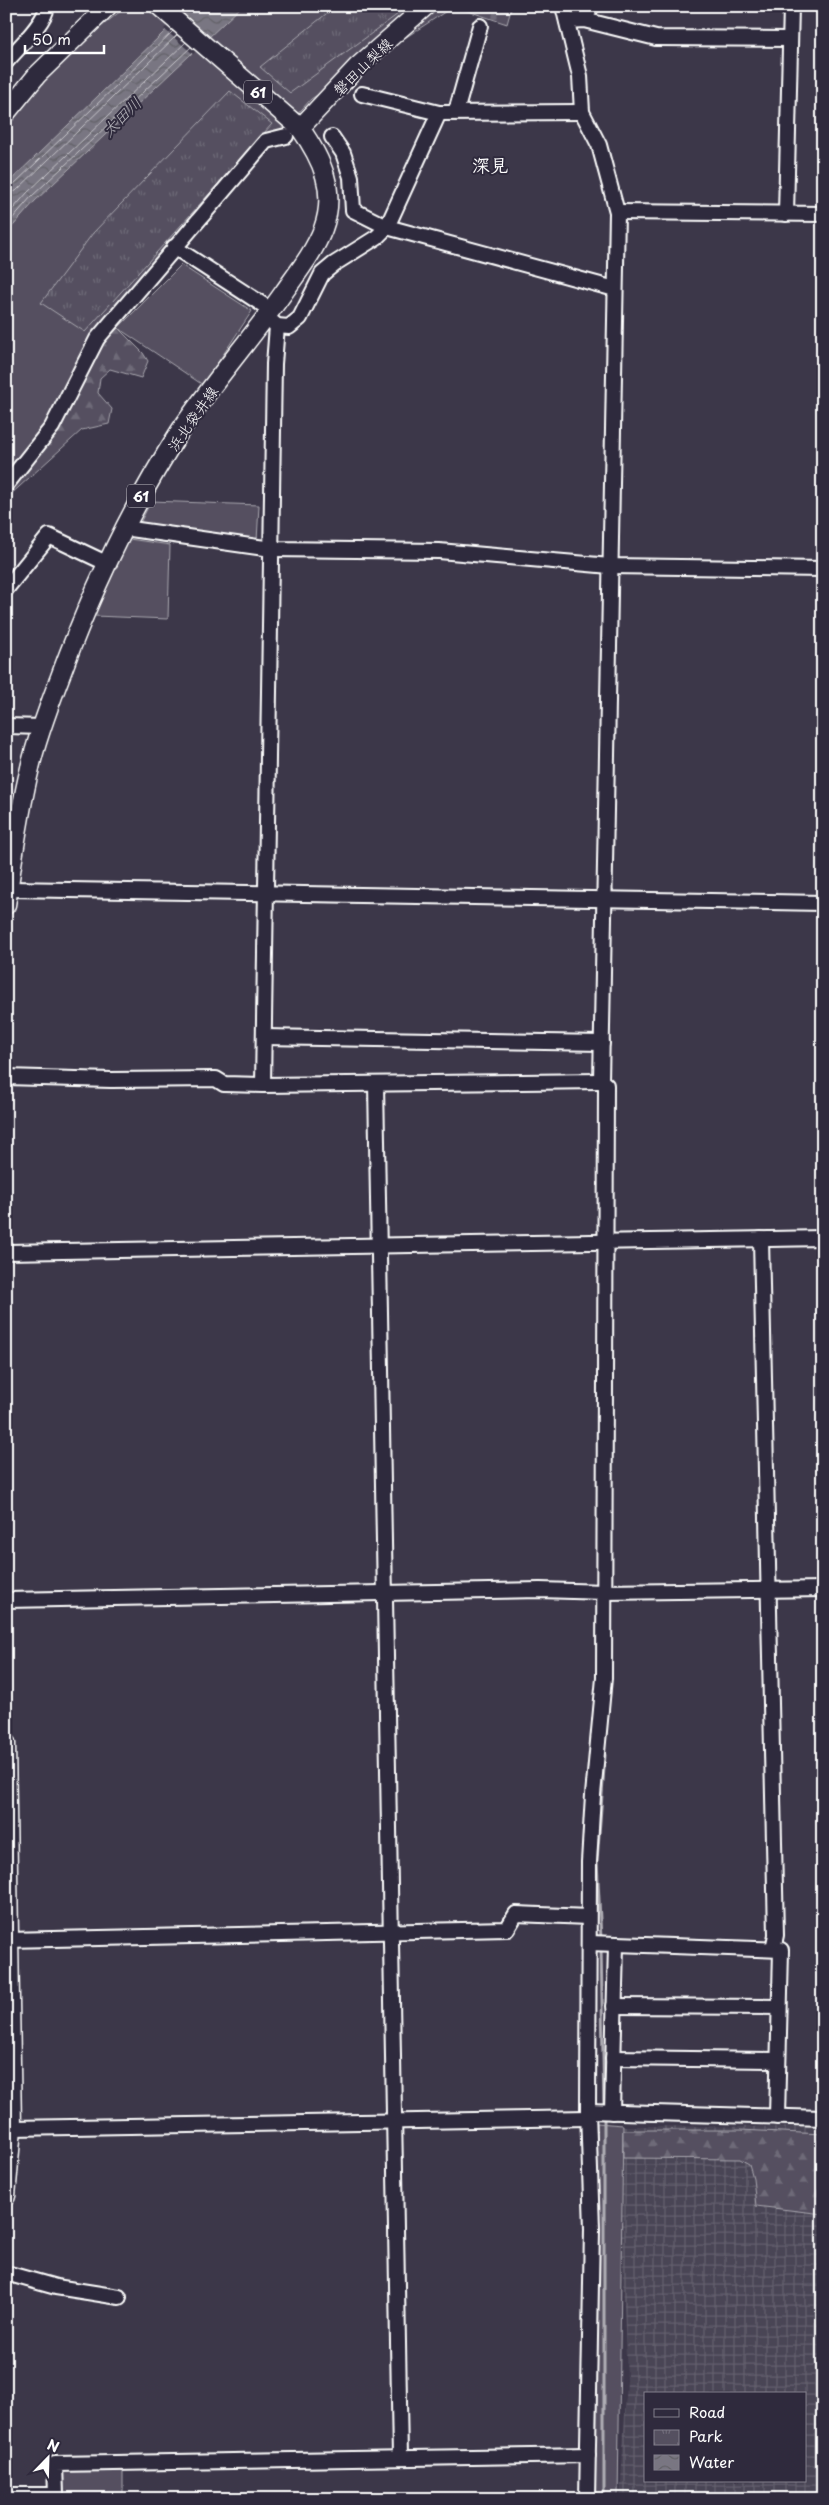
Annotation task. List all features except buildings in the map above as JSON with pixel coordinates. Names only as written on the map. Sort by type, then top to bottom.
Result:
[{"type":"main road","points":[[6,113],[37,75],[108,6]]},
{"type":"main road","name":"浜北袋井線","points":[[7,897],[30,767],[83,614],[106,563],[145,487],[182,429],[271,318],[308,257],[323,228],[329,201],[327,176],[317,152],[159,6]]},
{"type":"main road","name":"磐田山梨線","points":[[291,127],[426,6]]},
{"type":"main road","points":[[6,1743],[12,2128],[6,2196]]},
{"type":"street","points":[[6,62],[38,25],[47,11],[47,6]]},
{"type":"street","points":[[563,6],[580,76],[582,112],[599,145],[617,212],[614,289],[606,899],[601,1081]]},
{"type":"street","points":[[584,20],[592,6]]},
{"type":"street","points":[[786,214],[790,6]]},
{"type":"street","points":[[567,21],[584,20],[656,38],[790,39]]},
{"type":"street","points":[[456,112],[480,26]]},
{"type":"street","points":[[362,94],[439,113],[582,112]]},
{"type":"street","points":[[174,247],[271,318],[288,327],[300,318],[322,274],[334,264],[377,237],[387,227],[439,113]]},
{"type":"street","points":[[6,485],[52,427],[97,339],[266,141],[291,127]]},
{"type":"street","points":[[332,137],[343,153],[351,177],[353,210],[387,227],[614,289]]},
{"type":"street","points":[[617,212],[823,214]]},
{"type":"street","points":[[263,1085],[272,550],[271,318]]},
{"type":"street","points":[[124,528],[272,550],[439,551],[610,566],[823,569]]},
{"type":"street","points":[[6,589],[49,536],[106,563]]},
{"type":"street","points":[[6,726],[43,727]]},
{"type":"street","points":[[7,897],[266,893],[823,903]]},
{"type":"street","points":[[264,1037],[602,1043]]},
{"type":"street","points":[[6,1077],[111,1080],[216,1079],[224,1084],[263,1085],[601,1081],[606,1085],[604,1678],[592,1795],[588,1917],[588,2114],[592,2229],[587,2499]]},
{"type":"street","points":[[376,1084],[400,2457]]},
{"type":"street","points":[[6,1252],[823,1238]]},
{"type":"street","points":[[762,1239],[776,1935],[774,1949]]},
{"type":"street","points":[[6,1600],[385,1592],[823,1589]]},
{"type":"street","points":[[8,1940],[507,1929],[516,1914],[588,1917]]},
{"type":"street","points":[[588,1943],[780,1950],[777,2117]]},
{"type":"street","points":[[612,2112],[616,1944]]},
{"type":"street","points":[[614,2006],[779,2007]]},
{"type":"street","points":[[613,2058],[778,2060]]},
{"type":"street","points":[[12,2128],[394,2122],[612,2112],[823,2118]]},
{"type":"street","points":[[6,2273],[56,2287],[119,2297]]},
{"type":"street","points":[[6,2495],[56,2495],[55,2464],[588,2455]]},
{"type":"shaded area","points":[[617,2126],[823,2127],[823,2499],[620,2499],[627,2380]]},
{"type":"green space","points":[[127,6],[454,6],[311,99],[97,339],[47,433],[6,485],[6,118],[62,58]]},
{"type":"green space","points":[[336,6],[409,6],[290,93],[260,67]]},
{"type":"green space","points":[[461,6],[512,6],[507,24],[459,8]]},
{"type":"green space","points":[[230,91],[272,124],[85,332],[41,303],[93,233]]},
{"type":"green space","points":[[181,265],[252,311],[203,385],[118,328]]},
{"type":"green space","points":[[118,328],[143,353],[148,361],[141,378],[110,369],[100,378],[98,393],[112,409],[109,424],[82,430],[9,496],[6,495],[6,491],[103,331]]},
{"type":"green space","points":[[151,501],[259,505],[257,541],[140,523]]},
{"type":"green space","points":[[129,539],[170,545],[168,619],[94,616]]},
{"type":"green space","points":[[597,2123],[623,2125],[618,2499],[590,2499]]},
{"type":"green space","points":[[623,2130],[740,2130],[823,2134],[823,2214],[756,2206],[753,2178],[749,2164],[740,2159],[623,2158]]},
{"type":"green space","points":[[123,2462],[123,2499],[59,2499],[55,2464]]},
{"type":"water","name":"太田川","points":[[191,6],[242,6],[35,201],[6,234],[6,185]]},
{"type":"pier","points":[[181,12],[211,38],[193,54],[164,29]]},
{"type":"waterway","points":[[601,1939],[597,1861],[605,1755]]},
{"type":"waterway","points":[[601,1947],[604,2109]]},
{"type":"waterway","points":[[604,2115],[604,2499]]},
{"type":"district","name":"深見","points":[[490,164]]}]
